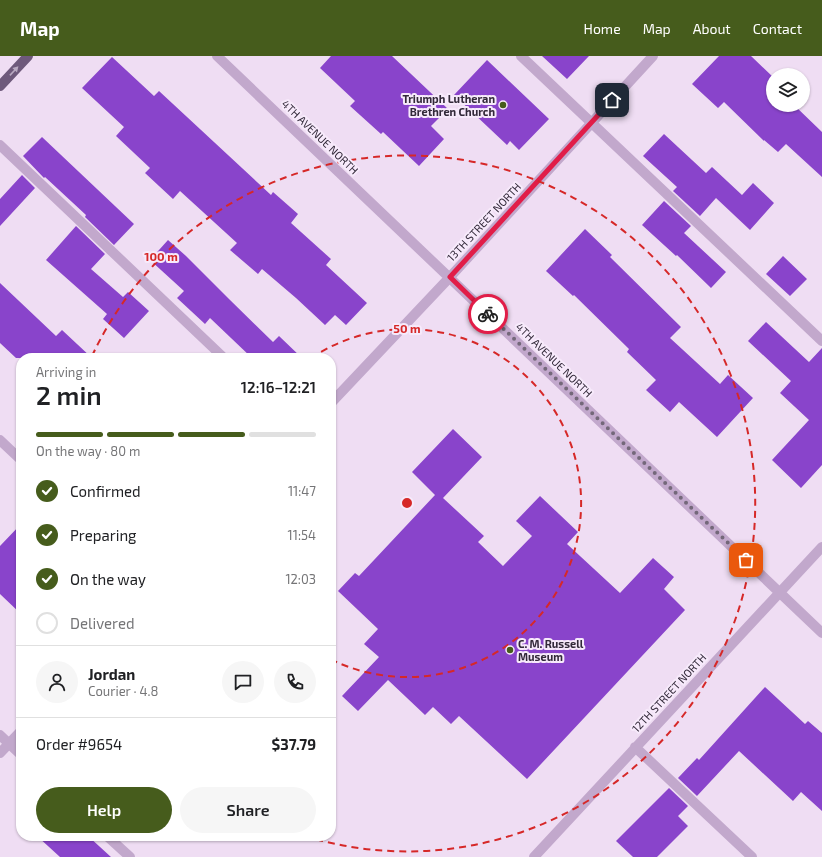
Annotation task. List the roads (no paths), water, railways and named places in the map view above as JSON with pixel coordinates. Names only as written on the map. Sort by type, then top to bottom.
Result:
[{"type":"main road","points":[[0,86],[28,56]]},
{"type":"street","name":"4TH AVENUE NORTH","points":[[217,56],[822,633]]},
{"type":"street","points":[[521,56],[822,341]]},
{"type":"street","name":"13TH STREET NORTH","points":[[336,398],[450,277],[653,56]]},
{"type":"street","points":[[0,145],[219,353]]},
{"type":"street","points":[[0,440],[16,455]]},
{"type":"street","name":"12TH STREET NORTH","points":[[534,857],[822,547]]},
{"type":"street","points":[[0,735],[16,750]]},
{"type":"street","points":[[0,753],[16,736]]},
{"type":"street","points":[[635,748],[752,857]]},
{"type":"street","points":[[112,841],[130,857]]},
{"type":"place","name":"Triumph Lutheran Brethren Church","points":[[503,105]]},
{"type":"place","name":"C. M. Russell Museum","points":[[510,650]]}]
